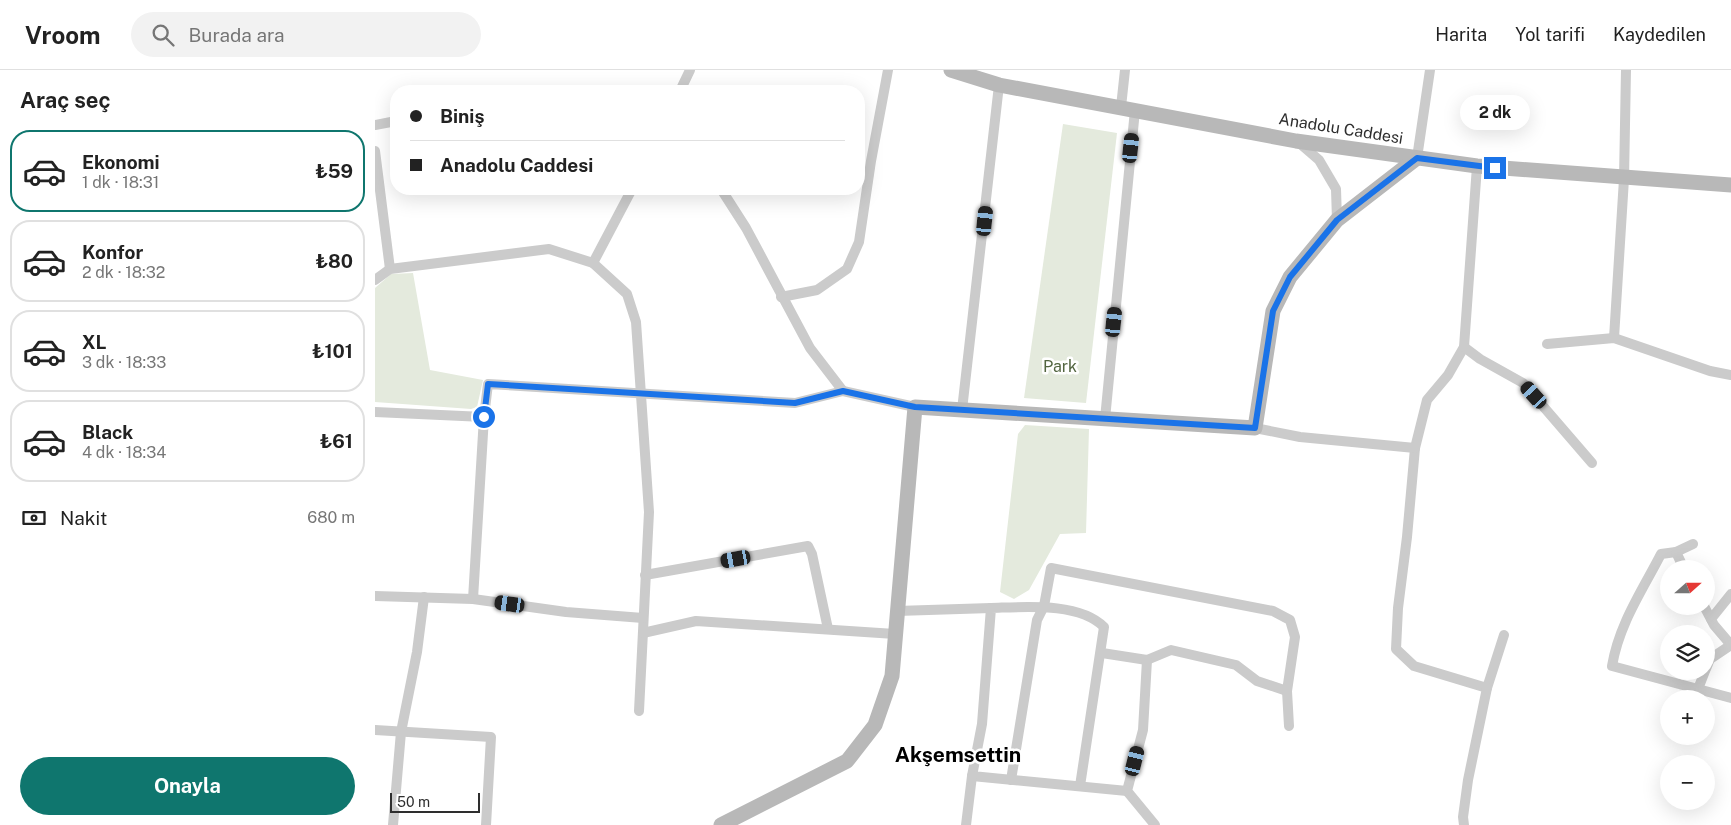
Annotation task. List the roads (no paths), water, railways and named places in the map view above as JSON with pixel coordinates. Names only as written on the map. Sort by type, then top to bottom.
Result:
[{"type":"street","points":[[683,85],[690,70]]},
{"type":"street","points":[[781,297],[817,290],[847,269],[859,242],[871,161],[888,70]]},
{"type":"street","name":"Anadolu Caddesi","points":[[951,70],[999,85],[1296,140],[1417,158],[1477,166],[1624,179],[1731,185]]},
{"type":"street","points":[[1105,418],[1128,109],[1125,70]]},
{"type":"street","points":[[1255,428],[1273,311],[1290,277],[1337,220],[1417,158],[1430,70]]},
{"type":"street","points":[[1614,338],[1624,179],[1627,70]]},
{"type":"street","points":[[962,410],[999,85]]},
{"type":"street","points":[[375,124],[390,123]]},
{"type":"street","points":[[1296,140],[1319,160],[1336,189],[1337,220]]},
{"type":"street","points":[[375,152],[390,269]]},
{"type":"street","points":[[1477,166],[1464,347],[1448,375],[1427,400],[1415,448],[1407,537],[1397,608],[1396,649],[1414,666],[1487,688]]},
{"type":"street","points":[[593,263],[629,195]]},
{"type":"street","points":[[725,195],[746,228],[781,297],[811,348],[843,391]]},
{"type":"street","points":[[375,280],[390,269],[549,249],[593,263],[627,294],[637,322],[640,394],[649,512],[639,712]]},
{"type":"street","points":[[1547,344],[1614,338],[1710,370],[1731,375]]},
{"type":"street","points":[[1464,347],[1480,359],[1523,383],[1592,463]]},
{"type":"street","points":[[473,599],[484,417],[488,384],[795,403],[843,391],[915,407],[1255,428],[1300,436],[1415,448]]},
{"type":"street","points":[[721,825],[847,761],[875,725],[891,676],[915,407]]},
{"type":"street","points":[[375,412],[484,417]]},
{"type":"street","points":[[1693,544],[1676,552],[1661,554],[1647,583],[1633,602],[1615,647],[1612,666],[1731,698]]},
{"type":"street","points":[[645,575],[808,546],[812,554],[828,629]]},
{"type":"street","points":[[1676,552],[1680,560]]},
{"type":"street","points":[[1011,780],[1037,620],[1044,606],[1051,568],[1273,611],[1290,620],[1295,637],[1287,691],[1289,726]]},
{"type":"street","points":[[1711,618],[1731,594]]},
{"type":"street","points":[[375,596],[473,599],[566,612],[643,618]]},
{"type":"street","points":[[393,825],[401,732],[417,652],[424,597]]},
{"type":"street","points":[[897,611],[1044,606],[1095,618],[1104,627],[1102,653],[1080,786]]},
{"type":"street","points":[[966,825],[972,776],[982,724],[991,608]]},
{"type":"street","points":[[1709,615],[1731,645],[1715,656]]},
{"type":"street","points":[[643,633],[696,620],[895,634]]},
{"type":"street","points":[[1464,825],[1463,817],[1468,780],[1487,688],[1504,635]]},
{"type":"street","points":[[1102,653],[1147,660],[1171,650],[1236,665],[1257,681],[1287,691]]},
{"type":"street","points":[[1127,791],[1143,730],[1147,660]]},
{"type":"street","points":[[1698,689],[1702,680]]},
{"type":"street","points":[[375,730],[491,737],[486,825]]},
{"type":"street","points":[[972,776],[1127,791],[1155,825]]},
{"type":"district","name":"Akşemsettin","points":[[958,755]]},
{"type":"park label","name":"Park","points":[[1060,366]]}]
